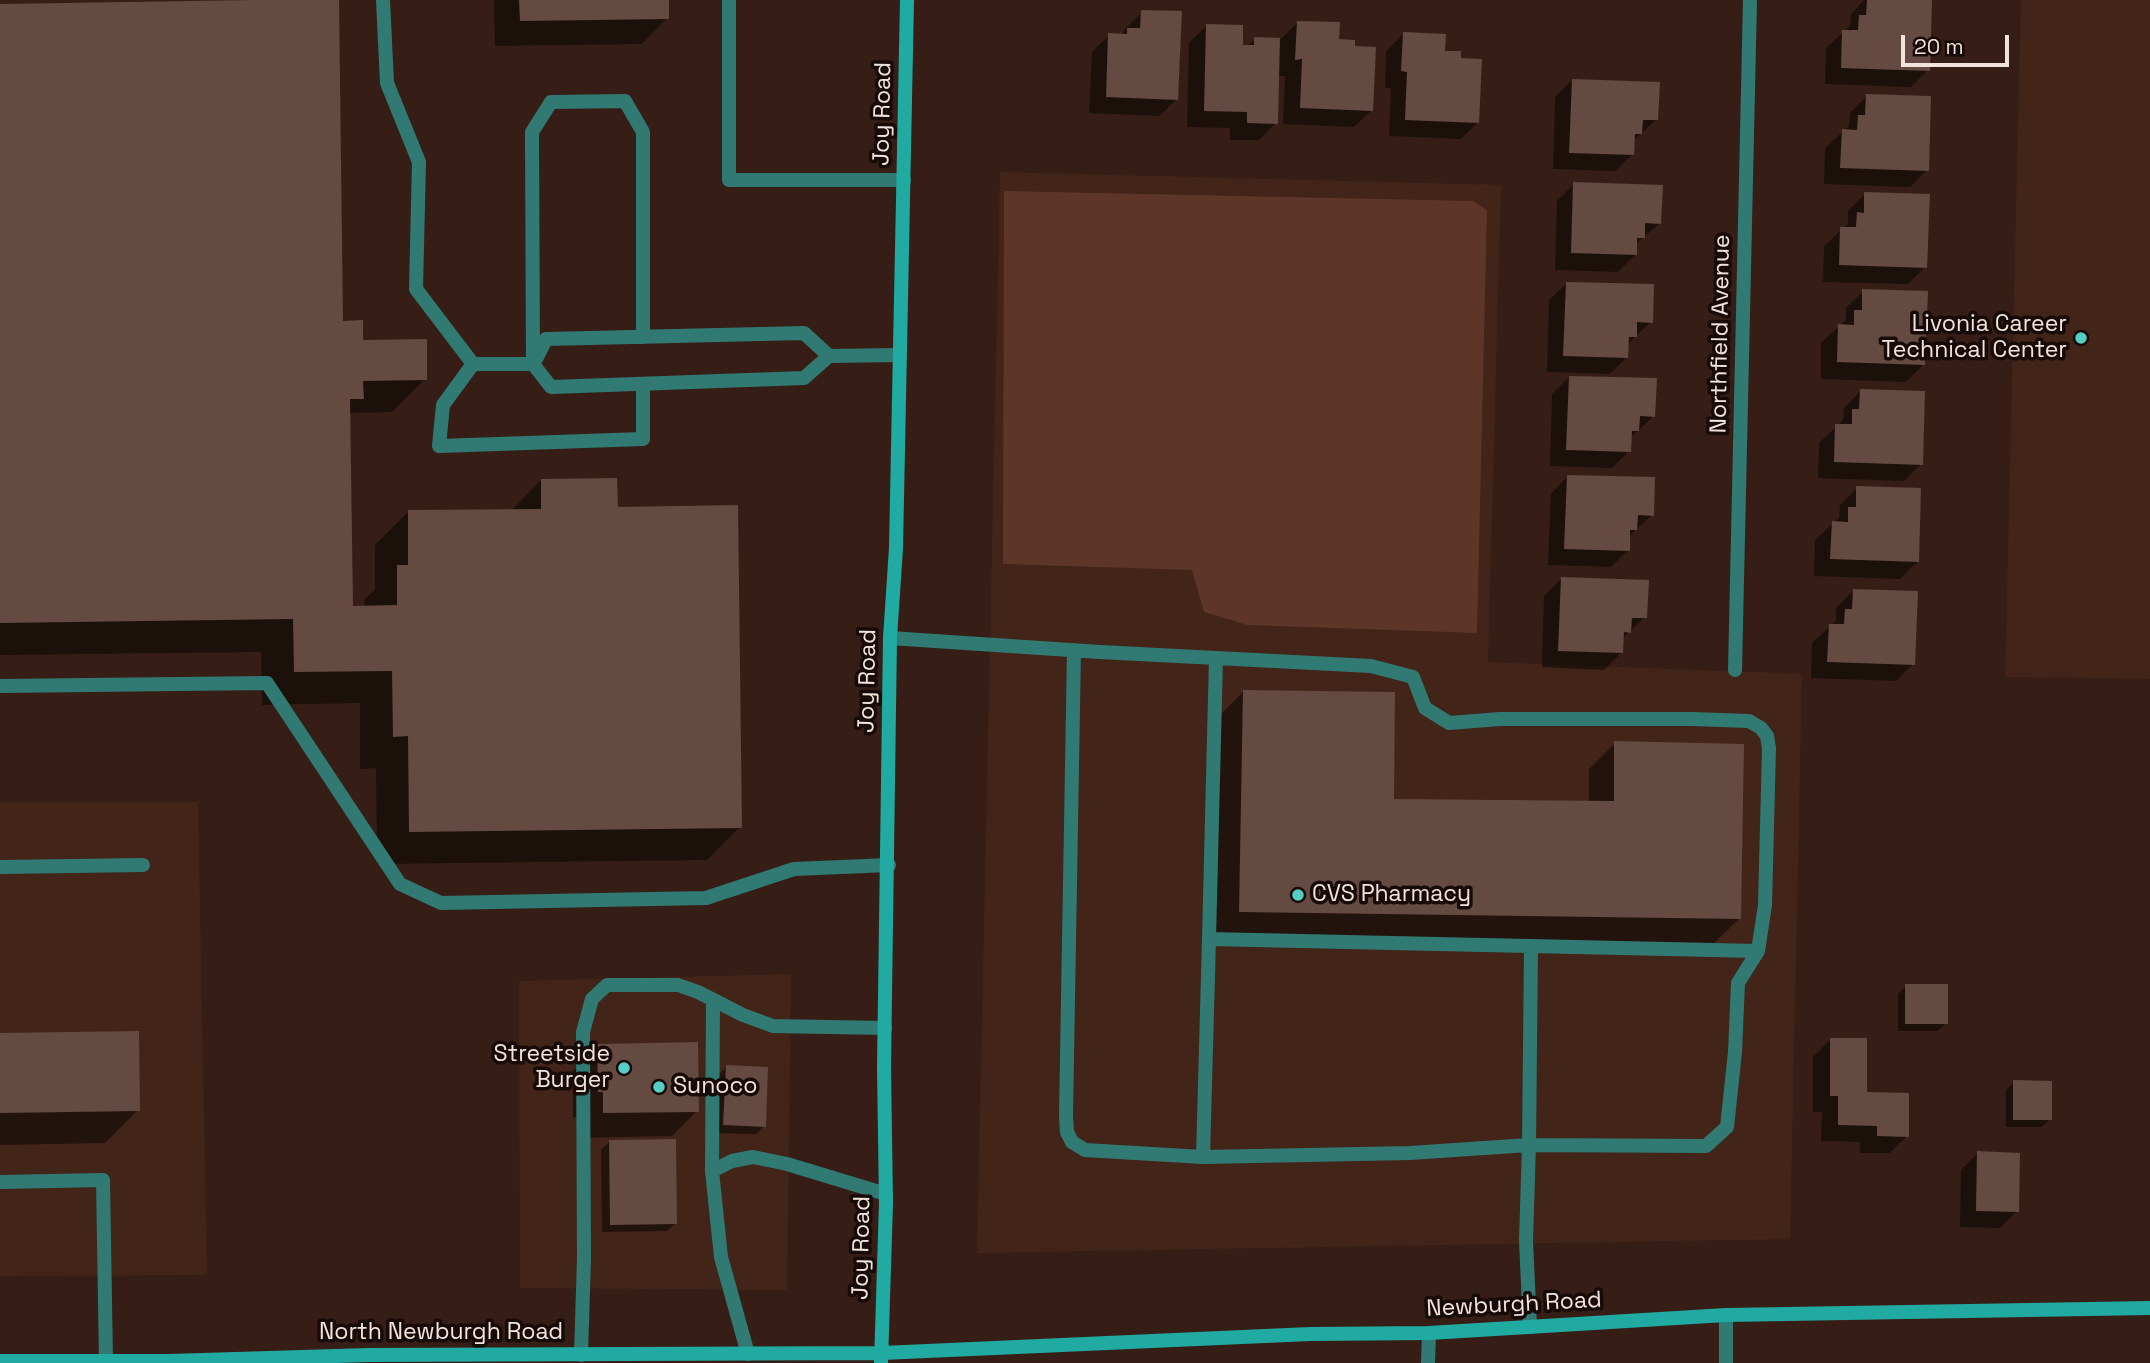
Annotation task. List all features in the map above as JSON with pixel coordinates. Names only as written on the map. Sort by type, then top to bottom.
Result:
[{"type":"main road","name":"Joy Road","points":[[882,1358],[886,1194],[885,1028],[890,638],[896,548],[907,0]]},
{"type":"main road","name":"Newburgh Road","points":[[882,1358],[1310,1335],[1429,1333],[1726,1315],[2150,1308]]},
{"type":"main road","name":"North Newburgh Road","points":[[0,1361],[127,1362],[369,1355],[537,1359],[580,1354],[748,1354],[882,1358]]},
{"type":"street","points":[[383,0],[387,83],[419,162],[416,289],[474,364]]},
{"type":"street","points":[[729,0],[729,180],[904,180]]},
{"type":"street","name":"Northfield Avenue","points":[[1735,670],[1750,0]]},
{"type":"street","points":[[643,337],[643,132],[625,101],[551,102],[533,132],[533,364],[551,387],[804,378],[829,356],[899,355]]},
{"type":"street","points":[[533,364],[545,339],[804,333],[829,356]]},
{"type":"street","points":[[474,364],[533,364]]},
{"type":"street","points":[[474,364],[443,405],[439,446],[643,439],[643,384]]},
{"type":"street","points":[[890,638],[1371,666],[1413,677],[1425,708],[1449,723],[1500,719],[1692,719],[1749,721],[1761,728],[1767,737],[1769,748],[1765,905],[1758,951],[1738,983],[1735,1052],[1727,1127],[1706,1146],[1529,1145],[1410,1153],[1203,1157],[1085,1150],[1072,1142],[1067,1132],[1074,650]]},
{"type":"street","points":[[1203,1157],[1216,658]]},
{"type":"street","points":[[0,686],[267,683],[400,884],[441,903],[706,898],[794,869],[889,865]]},
{"type":"street","points":[[0,867],[143,865]]},
{"type":"street","points":[[1209,939],[1758,951]]},
{"type":"street","points":[[1530,1327],[1526,1241],[1531,946]]},
{"type":"street","points":[[580,1354],[584,1258],[583,1032],[592,999],[607,985],[678,985],[774,1026],[885,1028]]},
{"type":"street","points":[[713,1000],[712,1171],[721,1257],[748,1354]]},
{"type":"street","points":[[712,1171],[732,1161],[753,1157],[787,1164],[886,1194]]},
{"type":"street","points":[[0,1182],[103,1180],[106,1361]]},
{"type":"street","points":[[1726,1315],[1726,1363]]},
{"type":"street","points":[[1428,1363],[1429,1333]]},
{"type":"shaded area","name":"Livonia Career Technical Center","points":[[2021,0],[2150,0],[2150,679],[2005,677]]},
{"type":"shaded area","points":[[1000,172],[1501,185],[1488,662],[1802,674],[1790,1239],[977,1253]]},
{"type":"shaded area","points":[[1004,191],[1473,201],[1487,210],[1477,633],[1247,625],[1204,612],[1192,570],[1003,564]]},
{"type":"shaded area","points":[[0,802],[198,802],[207,1275],[0,1276]]},
{"type":"shaded area","points":[[791,974],[787,1290],[520,1288],[519,981]]},
{"type":"building","points":[[339,0],[343,321],[363,320],[363,340],[427,339],[427,380],[363,381],[364,399],[350,399],[353,606],[397,605],[397,565],[408,565],[408,510],[541,509],[541,479],[617,478],[618,507],[738,505],[742,828],[409,832],[408,736],[393,737],[392,671],[294,672],[293,619],[0,623],[0,4]]},
{"type":"building","points":[[519,0],[669,0],[669,19],[520,21]]},
{"type":"building","points":[[1867,0],[1932,0],[1930,71],[1841,68],[1842,30],[1858,30],[1859,15],[1866,15]]},
{"type":"building","points":[[1141,10],[1182,11],[1178,100],[1106,97],[1108,33],[1127,34],[1127,28],[1140,28]]},
{"type":"building","points":[[1297,21],[1340,22],[1339,39],[1355,40],[1355,46],[1376,47],[1373,111],[1300,108],[1302,59],[1295,60]]},
{"type":"building","points":[[1206,24],[1243,25],[1243,45],[1254,45],[1254,37],[1280,38],[1278,124],[1247,123],[1247,112],[1204,111]]},
{"type":"building","points":[[1403,32],[1446,34],[1445,51],[1461,51],[1461,58],[1482,59],[1479,123],[1405,120],[1407,72],[1401,71]]},
{"type":"building","points":[[1572,79],[1660,82],[1658,120],[1643,120],[1642,134],[1635,134],[1634,155],[1569,153]]},
{"type":"building","points":[[1866,94],[1931,96],[1929,171],[1840,168],[1842,129],[1857,130],[1858,115],[1865,115]]},
{"type":"building","points":[[1573,182],[1663,185],[1661,224],[1645,223],[1645,238],[1637,238],[1637,255],[1571,253]]},
{"type":"building","points":[[1864,192],[1930,194],[1927,268],[1839,265],[1840,227],[1856,227],[1857,212],[1864,213]]},
{"type":"building","points":[[1566,282],[1654,284],[1653,323],[1637,322],[1637,337],[1629,337],[1628,358],[1563,356]]},
{"type":"building","points":[[1862,289],[1928,291],[1925,365],[1837,362],[1838,324],[1854,325],[1854,310],[1862,310]]},
{"type":"building","points":[[1569,376],[1657,378],[1655,417],[1640,416],[1639,431],[1632,431],[1631,452],[1566,450]]},
{"type":"building","points":[[1860,389],[1925,391],[1923,465],[1834,462],[1835,424],[1852,424],[1852,409],[1859,409]]},
{"type":"building","points":[[1567,475],[1655,477],[1654,516],[1638,515],[1637,530],[1630,530],[1630,551],[1564,549]]},
{"type":"building","points":[[1856,486],[1921,488],[1919,562],[1830,559],[1832,521],[1848,522],[1848,507],[1856,507]]},
{"type":"building","points":[[1561,577],[1649,580],[1647,618],[1632,618],[1631,633],[1624,632],[1623,653],[1558,651]]},
{"type":"building","points":[[1853,589],[1918,591],[1915,665],[1827,662],[1829,624],[1844,624],[1845,609],[1852,609]]},
{"type":"building","points":[[1243,690],[1395,692],[1394,799],[1614,801],[1614,741],[1744,744],[1741,919],[1239,912]]},
{"type":"building","points":[[1905,984],[1948,984],[1948,1024],[1905,1024]]},
{"type":"building","points":[[139,1031],[140,1111],[0,1113],[0,1033]]},
{"type":"building","points":[[1830,1038],[1867,1038],[1867,1092],[1909,1093],[1909,1137],[1877,1136],[1877,1126],[1838,1125],[1838,1096],[1830,1096]]},
{"type":"building","points":[[698,1042],[699,1112],[603,1113],[603,1092],[598,1092],[597,1044]]},
{"type":"building","points":[[726,1065],[768,1067],[766,1127],[723,1125]]},
{"type":"building","points":[[2013,1080],[2052,1081],[2052,1120],[2013,1120]]},
{"type":"building","points":[[676,1139],[677,1224],[610,1225],[609,1140]]},
{"type":"building","points":[[1977,1151],[2020,1153],[2019,1212],[1976,1211]]},
{"type":"place","name":"Livonia Career Technical Center","points":[[2081,338]]},
{"type":"place","name":"CVS Pharmacy","points":[[1298,895]]},
{"type":"place","name":"Streetside Burger","points":[[624,1068]]},
{"type":"place","name":"Sunoco","points":[[659,1087]]}]
